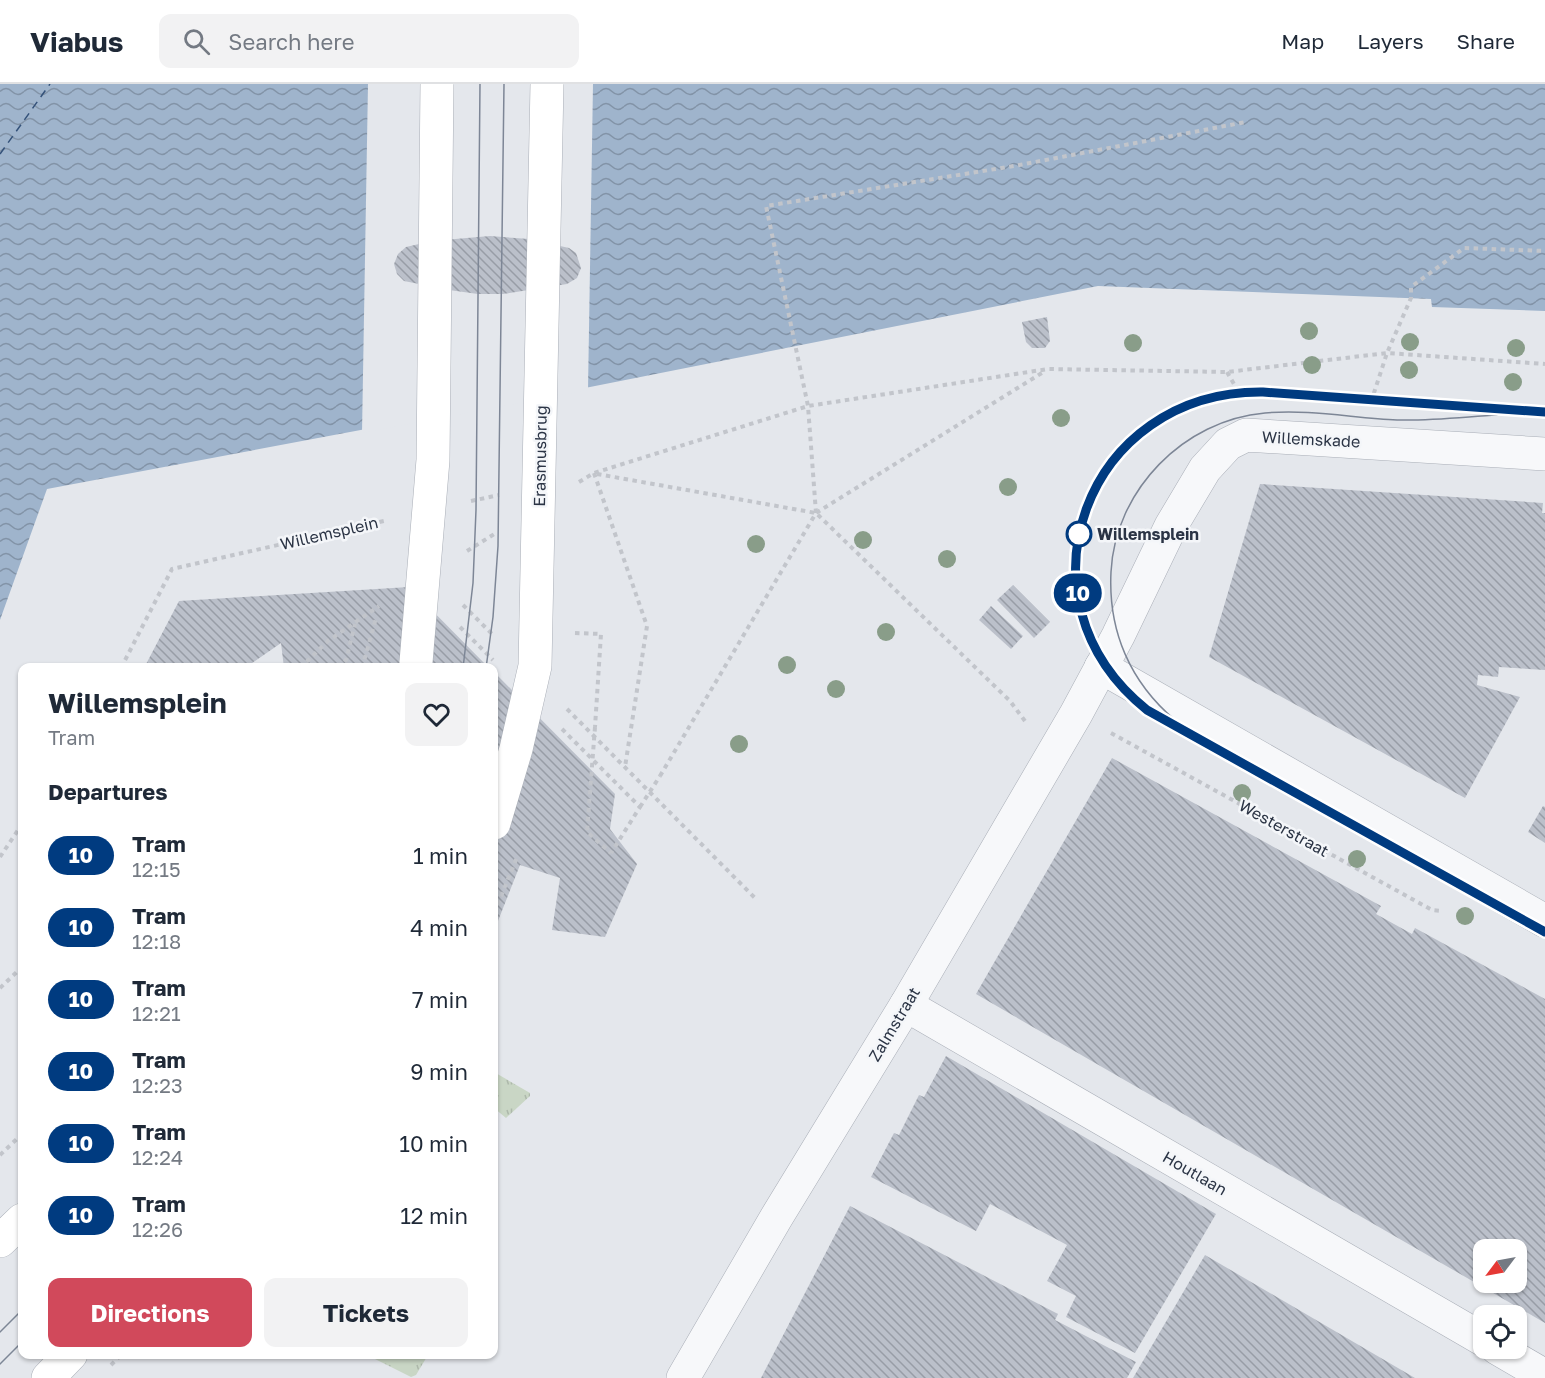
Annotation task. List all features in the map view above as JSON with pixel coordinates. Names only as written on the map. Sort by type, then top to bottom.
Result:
[{"type":"main road","points":[[415,663],[433,460],[437,84]]},
{"type":"main road","name":"Erasmusbrug","points":[[498,810],[516,749],[535,666],[547,84]]},
{"type":"main road","points":[[0,1241],[18,1224]]},
{"type":"main road","points":[[48,1378],[66,1359]]},
{"type":"street","name":"Willemskade","points":[[1101,667],[1171,526],[1204,469],[1228,444],[1246,435],[1545,454]]},
{"type":"street","name":"Zalmstraat","points":[[683,1378],[776,1218],[906,1005],[1076,714],[1101,667]]},
{"type":"street","points":[[1101,667],[1545,921]]},
{"type":"street","name":"Houtlaan","points":[[906,1005],[1473,1334]]},
{"type":"street","points":[[1516,1359],[1545,1376]]},
{"type":"path","points":[[816,513],[808,406],[766,206],[1014,166],[1246,122]]},
{"type":"path","points":[[1363,441],[1366,417],[1387,352],[1411,298],[1411,287],[1464,248],[1545,251]]},
{"type":"path","points":[[571,478],[594,473],[808,406],[1048,369],[1227,372],[1387,352],[1545,364]]},
{"type":"path","points":[[572,633],[601,634],[586,832],[611,853],[660,776],[816,513],[1048,369]]},
{"type":"path","points":[[594,473],[816,513],[1010,701],[1032,731],[1057,746]]},
{"type":"path","points":[[594,473],[647,626],[625,767],[755,898]]},
{"type":"path","points":[[470,501],[504,494]]},
{"type":"path","name":"Willemsplein","points":[[124,663],[172,569],[391,519]]},
{"type":"path","points":[[305,663],[328,641],[355,623],[346,660],[343,663]]},
{"type":"path","name":"Westerstraat","points":[[1076,714],[1432,910],[1448,911],[1498,895]]},
{"type":"path","points":[[0,857],[18,830]]},
{"type":"path","points":[[0,988],[18,971]]},
{"type":"path","points":[[0,1155],[18,1138]]},
{"type":"green space","points":[[498,1074],[530,1093],[530,1096],[506,1118],[498,1111]]},
{"type":"green space","points":[[375,1359],[426,1359],[416,1375],[411,1377]]},
{"type":"water","points":[[0,84],[1545,84],[1545,311],[1432,307],[1431,299],[1098,286],[590,387],[47,489],[0,620]]},
{"type":"pier","points":[[368,84],[593,84],[588,390],[362,433]]},
{"type":"building","points":[[490,236],[529,239],[569,248],[576,253],[581,268],[577,278],[567,284],[503,294],[478,294],[404,281],[397,274],[394,264],[398,254],[406,247],[432,241]]},
{"type":"building","points":[[1047,317],[1050,341],[1045,348],[1032,348],[1026,342],[1022,322]]},
{"type":"building","points":[[1260,484],[1543,503],[1542,513],[1545,513],[1545,670],[1499,667],[1498,677],[1478,675],[1477,685],[1520,697],[1465,798],[1209,657]]},
{"type":"building","points":[[1013,585],[1050,622],[1034,638],[997,600]]},
{"type":"building","points":[[409,587],[484,663],[283,663],[281,643],[252,663],[147,663],[179,601]]},
{"type":"building","points":[[991,606],[1023,636],[1011,649],[979,620]]},
{"type":"building","points":[[498,676],[615,794],[610,829],[637,864],[605,937],[552,930],[560,878],[520,865],[498,921]]},
{"type":"building","points":[[1112,758],[1381,906],[1376,914],[1412,934],[1415,928],[1545,999],[1545,1323],[1527,1313],[1527,1305],[1514,1305],[1493,1293],[1527,1293],[1527,1239],[1473,1239],[1473,1281],[976,994]]},
{"type":"building","points":[[1543,806],[1545,807],[1545,843],[1528,832]]},
{"type":"building","points":[[946,1056],[1216,1214],[1135,1353],[1066,1317],[1076,1296],[1047,1281],[1067,1245],[990,1204],[976,1231],[871,1177],[894,1133],[899,1135],[919,1095],[924,1097]]},
{"type":"building","points":[[850,1206],[1058,1314],[1055,1320],[1136,1362],[1127,1378],[761,1378]]},
{"type":"building","points":[[1205,1255],[1415,1378],[1133,1378]]},
{"type":"ferry route","points":[[0,154],[50,84]]},
{"type":"tram line","points":[[464,663],[473,583],[476,510],[480,84]]},
{"type":"tram line","points":[[487,663],[493,617],[498,546],[504,84]]},
{"type":"tram line","points":[[1545,412],[1263,392],[1201,401],[1151,425],[1112,462],[1086,509],[1076,560],[1082,613],[1105,664],[1147,710],[1545,932]]},
{"type":"tram line","name":"10","points":[[1545,412],[1263,392],[1222,394],[1186,404],[1144,429],[1110,464],[1096,486],[1084,514],[1076,563],[1077,589],[1082,616],[1089,636],[1111,674],[1132,698],[1147,710],[1545,932]]},
{"type":"tram line","points":[[1175,720],[1159,705],[1134,672],[1118,635],[1111,594],[1115,542],[1125,514],[1140,488],[1159,464],[1182,445],[1207,429],[1235,418],[1265,413],[1314,413],[1409,420],[1497,415]]},
{"type":"tram line","points":[[0,1332],[18,1314]]},
{"type":"tram line","points":[[0,1364],[18,1346]]},
{"type":"place","name":"Willemsplein","points":[[1079,534]]}]
